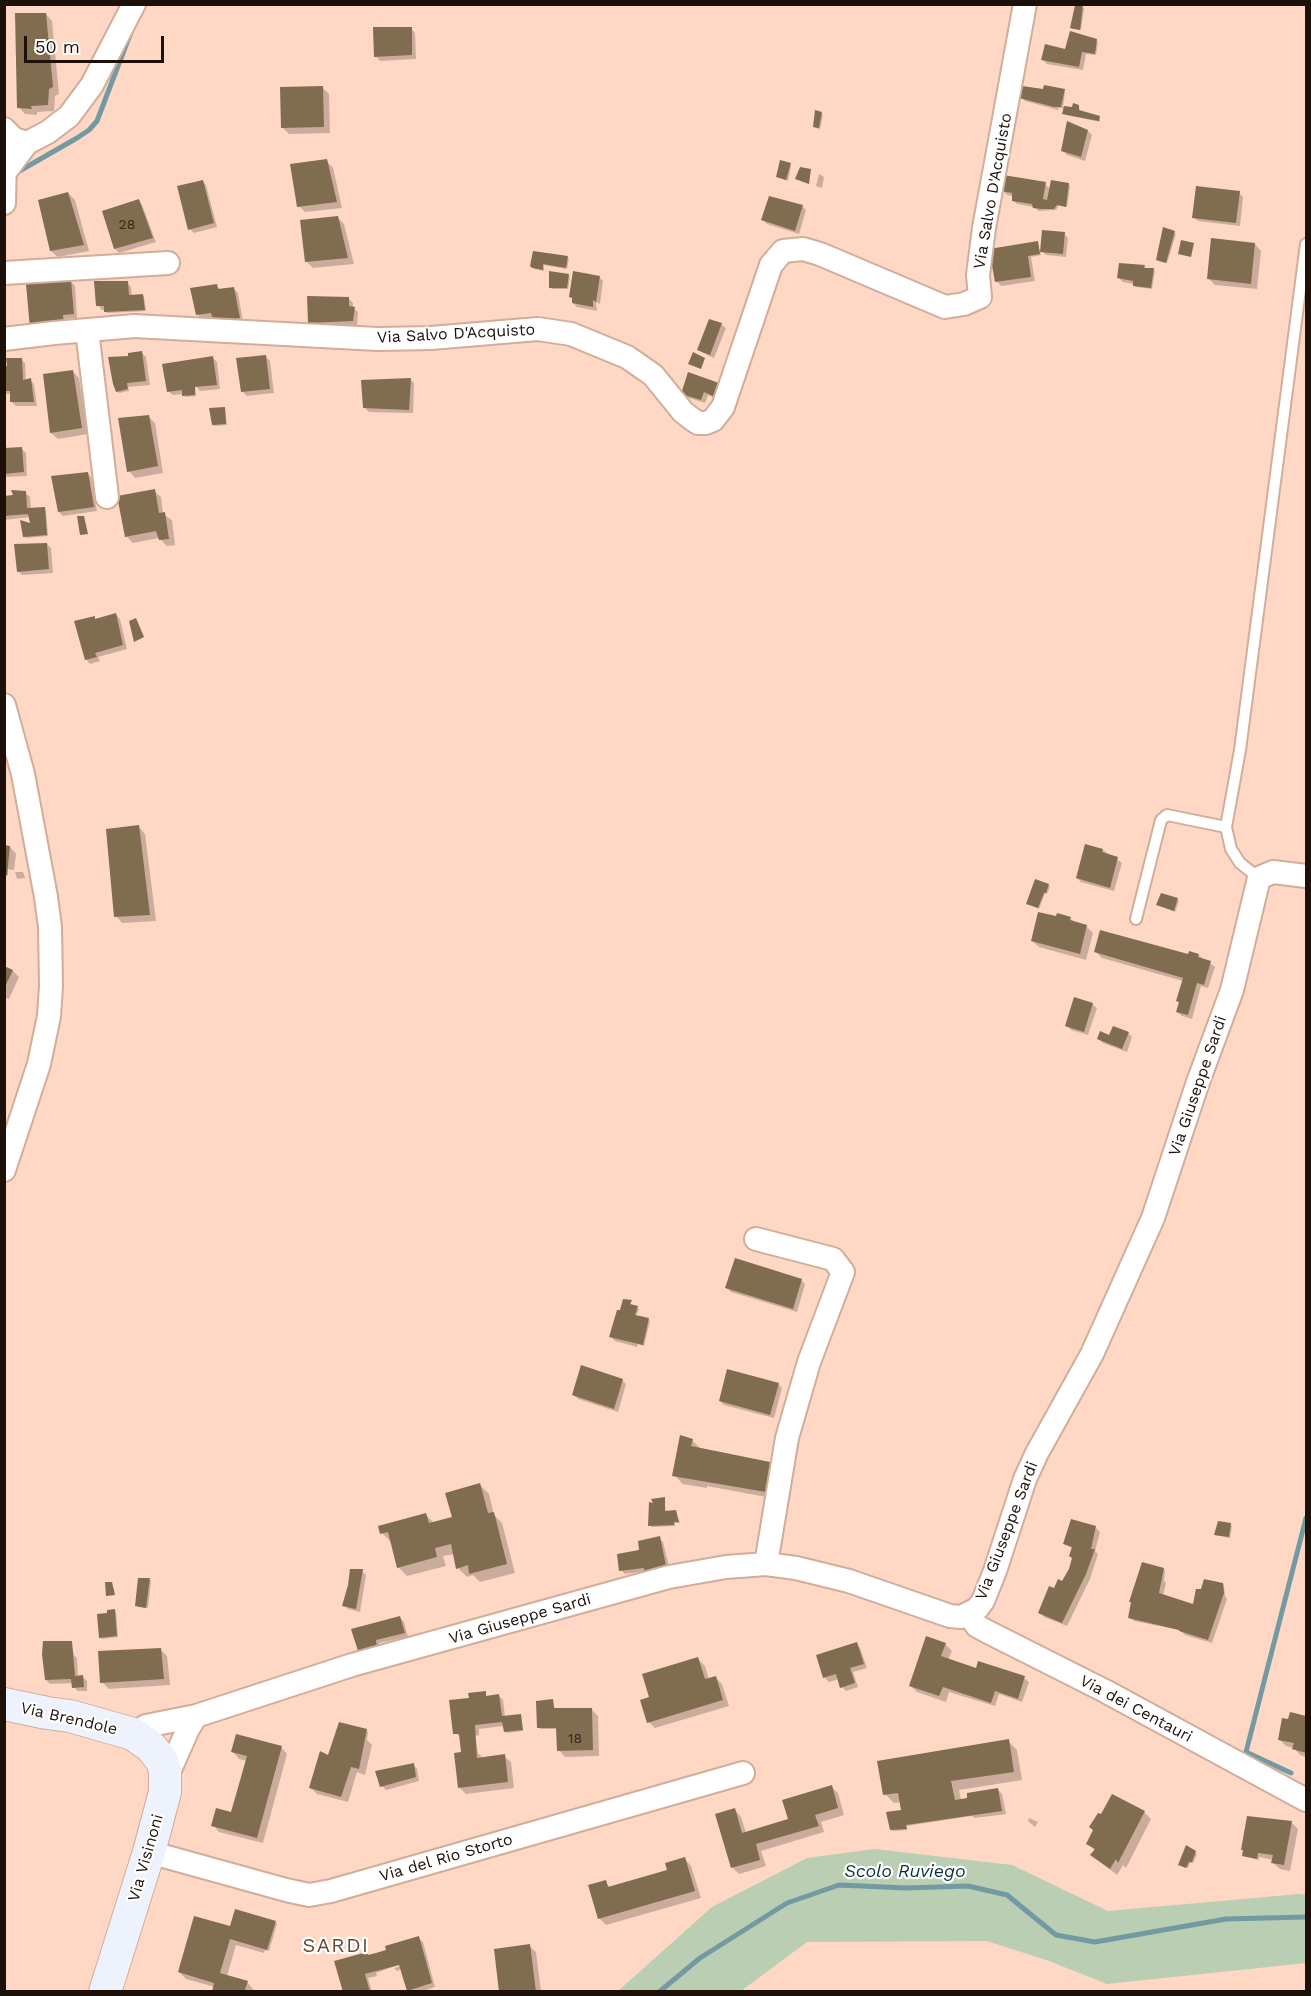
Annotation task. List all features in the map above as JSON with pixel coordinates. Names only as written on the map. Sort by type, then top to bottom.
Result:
[{"type":"street","points":[[5,203],[5,165],[27,143],[48,132],[69,116],[92,86],[134,4]]},
{"type":"street","name":"Via Salvo D'Acquisto","points":[[4,339],[134,326],[377,339],[431,338],[538,328],[571,334],[627,357],[653,375],[683,412],[698,423],[706,423],[713,420],[723,407],[771,265],[783,251],[803,249],[820,254],[945,307],[964,304],[980,297],[978,274],[984,228],[1025,4]]},
{"type":"street","points":[[4,129],[14,139],[27,143]]},
{"type":"street","points":[[4,273],[168,263]]},
{"type":"street","points":[[87,330],[107,497]]},
{"type":"street","points":[[4,705],[23,774],[46,897],[50,927],[51,977],[49,1016],[39,1064],[4,1170]]},
{"type":"street","points":[[1259,878],[1273,872],[1306,876]]},
{"type":"street","name":"Via Giuseppe Sardi","points":[[133,1734],[146,1726],[196,1716],[341,1669],[659,1580],[726,1567],[766,1564],[796,1568],[849,1581],[950,1616],[961,1617],[977,1610],[988,1590],[1025,1479],[1092,1354],[1153,1218],[1198,1082],[1232,990],[1259,878]]},
{"type":"street","points":[[756,1239],[833,1259],[843,1272],[809,1362],[787,1438],[766,1564]]},
{"type":"street","name":"Via dei Centauri","points":[[969,1615],[977,1626],[986,1631],[1105,1691],[1306,1800]]},
{"type":"street","name":"Via Brendole","points":[[4,1704],[70,1716],[133,1734]]},
{"type":"street","points":[[165,1781],[196,1716]]},
{"type":"street","name":"Via Visinoni","points":[[105,1992],[165,1792],[162,1761],[158,1753],[133,1734]]},
{"type":"street","name":"Via del Rio Storto","points":[[148,1852],[309,1895],[331,1892],[743,1773]]},
{"type":"lane","points":[[1259,878],[1240,863],[1231,849],[1226,827],[1242,738],[1306,244]]},
{"type":"lane","points":[[1136,919],[1161,820],[1167,814],[1226,827]]},
{"type":"green space","points":[[875,1849],[1012,1865],[1108,1911],[1306,1895],[1306,1963],[1107,1984],[1049,1961],[987,1941],[807,1942],[741,1991],[618,1991],[712,1907],[807,1858]]},
{"type":"building","points":[[1075,5],[1083,5],[1080,30],[1070,28]]},
{"type":"building","points":[[15,13],[46,13],[53,87],[49,89],[48,105],[31,106],[32,109],[17,108]]},
{"type":"building","points":[[373,27],[412,27],[412,55],[374,57]]},
{"type":"building","points":[[1070,31],[1097,39],[1095,54],[1082,52],[1079,67],[1041,60],[1045,44],[1065,49]]},
{"type":"building","points":[[1044,85],[1065,89],[1061,107],[1019,98],[1022,86],[1043,89]]},
{"type":"building","points":[[323,86],[324,127],[281,128],[280,87]]},
{"type":"building","points":[[1073,103],[1079,105],[1079,110],[1100,116],[1099,121],[1062,114],[1064,106],[1072,107]]},
{"type":"building","points":[[815,110],[822,112],[819,128],[813,127]]},
{"type":"building","points":[[1067,121],[1088,130],[1081,157],[1061,151]]},
{"type":"building","points":[[327,159],[337,202],[297,207],[290,164]]},
{"type":"building","points":[[780,160],[791,163],[786,180],[776,177]]},
{"type":"building","points":[[800,167],[811,169],[809,184],[795,179]]},
{"type":"building","points":[[1003,175],[1046,182],[1043,199],[1047,200],[1051,180],[1069,183],[1066,207],[1057,205],[1054,209],[1041,209],[1033,208],[1032,204],[1012,201],[1012,193],[1001,191]]},
{"type":"building","points":[[203,180],[214,223],[188,230],[177,186]]},
{"type":"building","points":[[1196,186],[1240,191],[1236,223],[1192,218]]},
{"type":"building","points":[[68,192],[84,245],[50,251],[38,200]]},
{"type":"building","points":[[769,196],[803,205],[795,231],[761,220]]},
{"type":"building","points":[[139,199],[153,238],[114,249],[102,211]]},
{"type":"building","points":[[338,216],[348,258],[305,262],[300,220]]},
{"type":"building","points":[[1163,227],[1175,231],[1166,263],[1156,260]]},
{"type":"building","points":[[1042,230],[1065,232],[1063,254],[1040,252]]},
{"type":"building","points":[[1211,238],[1255,243],[1251,284],[1207,279]]},
{"type":"building","points":[[1181,240],[1194,243],[1191,257],[1178,254]]},
{"type":"building","points":[[1038,241],[1040,254],[1028,256],[1031,277],[995,282],[989,249]]},
{"type":"building","points":[[533,251],[568,256],[566,268],[543,264],[543,270],[532,268],[530,266]]},
{"type":"building","points":[[1119,263],[1154,268],[1151,288],[1133,286],[1133,281],[1117,278]]},
{"type":"building","points":[[549,271],[569,274],[567,288],[549,288]]},
{"type":"building","points":[[573,271],[600,276],[596,302],[593,300],[593,307],[572,303],[572,298],[569,297]]},
{"type":"building","points":[[71,280],[74,314],[63,315],[64,325],[30,329],[26,284]]},
{"type":"building","points":[[94,281],[128,281],[129,295],[143,294],[145,310],[104,312],[104,306],[96,306]]},
{"type":"building","points":[[217,284],[218,289],[234,287],[240,318],[214,324],[211,313],[196,315],[190,288]]},
{"type":"building","points":[[307,296],[349,297],[349,306],[355,307],[353,321],[308,323]]},
{"type":"building","points":[[709,319],[722,323],[710,355],[697,350]]},
{"type":"building","points":[[142,351],[146,381],[127,383],[128,389],[116,392],[108,357],[128,356],[128,353]]},
{"type":"building","points":[[693,352],[705,358],[701,369],[688,364]]},
{"type":"building","points":[[266,355],[270,389],[241,392],[236,358]]},
{"type":"building","points":[[213,356],[217,385],[195,387],[195,395],[182,396],[182,390],[167,392],[162,364]]},
{"type":"building","points":[[6,358],[22,358],[23,380],[31,378],[34,402],[10,402],[10,391],[4,391]]},
{"type":"building","points":[[73,370],[82,428],[50,433],[43,374]]},
{"type":"building","points":[[688,372],[719,383],[715,397],[704,392],[701,400],[681,394]]},
{"type":"building","points":[[411,378],[409,410],[363,408],[361,380]]},
{"type":"building","points":[[225,407],[226,424],[212,425],[209,408]]},
{"type":"building","points":[[149,415],[158,466],[127,472],[118,418]]},
{"type":"building","points":[[22,447],[24,472],[4,474],[4,448]]},
{"type":"building","points":[[88,472],[94,507],[58,512],[51,476]]},
{"type":"building","points":[[155,489],[159,513],[165,512],[169,539],[159,540],[156,531],[125,537],[117,496]]},
{"type":"building","points":[[11,490],[26,491],[27,508],[45,507],[47,535],[23,537],[20,520],[30,523],[28,514],[4,516],[4,496],[13,495]]},
{"type":"building","points":[[77,516],[84,516],[88,534],[80,535]]},
{"type":"building","points":[[47,543],[49,569],[17,572],[14,544]]},
{"type":"building","points":[[116,613],[123,645],[95,653],[97,657],[85,660],[74,621],[95,616],[95,619]]},
{"type":"building","points":[[136,618],[144,637],[134,642],[129,621]]},
{"type":"building","points":[[139,825],[150,915],[114,917],[106,829]]},
{"type":"building","points":[[1085,844],[1103,849],[1102,852],[1118,857],[1110,888],[1076,878]]},
{"type":"building","points":[[4,845],[10,846],[7,875],[4,875]]},
{"type":"building","points":[[1035,879],[1049,884],[1038,908],[1026,904]]},
{"type":"building","points":[[1161,893],[1178,898],[1174,911],[1156,905]]},
{"type":"building","points":[[1038,912],[1056,916],[1057,913],[1087,925],[1080,954],[1031,941]]},
{"type":"building","points":[[1100,930],[1188,954],[1189,951],[1211,961],[1204,985],[1197,983],[1188,1015],[1176,1012],[1179,1002],[1176,1001],[1183,978],[1094,952]]},
{"type":"building","points":[[4,966],[13,970],[4,989]]},
{"type":"building","points":[[1074,997],[1093,1003],[1084,1032],[1065,1026]]},
{"type":"building","points":[[1113,1026],[1129,1032],[1122,1049],[1097,1039],[1100,1031],[1109,1035]]},
{"type":"building","points":[[735,1258],[802,1279],[793,1309],[725,1288]]},
{"type":"building","points":[[623,1299],[632,1300],[630,1304],[638,1306],[635,1315],[649,1318],[643,1345],[609,1337],[617,1310],[620,1310]]},
{"type":"building","points":[[581,1365],[623,1379],[614,1409],[572,1395]]},
{"type":"building","points":[[727,1369],[779,1383],[770,1415],[719,1401]]},
{"type":"building","points":[[680,1435],[693,1439],[691,1446],[770,1462],[766,1492],[672,1476]]},
{"type":"building","points":[[480,1483],[488,1513],[494,1512],[507,1564],[469,1574],[468,1565],[456,1569],[451,1544],[435,1548],[437,1557],[397,1568],[388,1532],[380,1534],[378,1526],[426,1513],[429,1523],[452,1517],[445,1493]]},
{"type":"building","points":[[665,1497],[665,1511],[676,1510],[679,1522],[674,1522],[674,1525],[648,1526],[649,1502],[653,1503],[651,1499]]},
{"type":"building","points":[[1071,1519],[1096,1526],[1091,1549],[1095,1549],[1086,1574],[1062,1623],[1038,1613],[1049,1586],[1054,1588],[1058,1579],[1062,1581],[1069,1569],[1072,1547],[1063,1544]]},
{"type":"building","points":[[1218,1521],[1231,1523],[1229,1537],[1214,1535]]},
{"type":"building","points":[[660,1536],[666,1566],[644,1572],[644,1568],[619,1571],[617,1554],[639,1550],[638,1541]]},
{"type":"building","points":[[1142,1562],[1164,1568],[1159,1593],[1193,1604],[1196,1589],[1201,1589],[1204,1579],[1223,1583],[1224,1593],[1208,1640],[1179,1630],[1128,1618],[1131,1602],[1129,1602]]},
{"type":"building","points":[[350,1569],[363,1569],[356,1609],[342,1606]]},
{"type":"building","points":[[138,1578],[150,1578],[146,1608],[135,1606]]},
{"type":"building","points":[[105,1582],[112,1582],[115,1595],[106,1596]]},
{"type":"building","points":[[115,1609],[117,1636],[99,1638],[97,1614]]},
{"type":"building","points":[[400,1616],[405,1633],[376,1640],[377,1647],[358,1651],[351,1629]]},
{"type":"building","points":[[926,1636],[946,1643],[941,1656],[976,1668],[978,1661],[1025,1676],[1018,1699],[995,1691],[991,1703],[943,1687],[939,1696],[909,1686]]},
{"type":"building","points":[[43,1641],[72,1641],[75,1676],[83,1675],[84,1687],[72,1688],[71,1679],[45,1680]]},
{"type":"building","points":[[857,1642],[864,1664],[850,1668],[855,1683],[840,1688],[836,1674],[823,1678],[816,1655]]},
{"type":"building","points":[[161,1648],[164,1679],[100,1683],[98,1651]]},
{"type":"building","points":[[698,1657],[705,1679],[716,1676],[723,1700],[647,1723],[640,1700],[649,1697],[642,1674]]},
{"type":"building","points":[[486,1691],[486,1696],[499,1694],[502,1716],[521,1714],[523,1730],[504,1732],[502,1722],[475,1725],[477,1758],[505,1754],[508,1782],[458,1788],[454,1753],[461,1752],[459,1734],[453,1734],[449,1700],[469,1698],[468,1693]]},
{"type":"building","points":[[553,1699],[554,1708],[592,1708],[593,1750],[557,1751],[556,1728],[537,1728],[536,1701]]},
{"type":"building","points":[[1290,1712],[1306,1716],[1306,1753],[1292,1749],[1294,1743],[1278,1740],[1282,1718],[1288,1719]]},
{"type":"building","points":[[339,1722],[367,1729],[359,1769],[351,1767],[341,1797],[309,1788],[320,1751],[328,1755]]},
{"type":"building","points":[[236,1734],[282,1746],[257,1838],[211,1826],[216,1808],[231,1812],[247,1756],[231,1752]]},
{"type":"building","points":[[1009,1739],[1014,1772],[951,1781],[955,1800],[967,1798],[967,1793],[998,1788],[1002,1811],[906,1825],[907,1829],[890,1830],[886,1812],[901,1810],[898,1793],[883,1795],[877,1761]]},
{"type":"building","points":[[414,1763],[416,1777],[380,1787],[375,1771]]},
{"type":"building","points":[[832,1785],[838,1808],[815,1815],[819,1826],[756,1844],[760,1860],[731,1868],[715,1814],[735,1808],[742,1833],[788,1819],[782,1800]]},
{"type":"building","points":[[1112,1794],[1145,1811],[1118,1863],[1116,1859],[1110,1869],[1090,1855],[1095,1849],[1086,1844],[1093,1830],[1089,1827],[1098,1813],[1101,1814]]},
{"type":"building","points":[[1247,1816],[1292,1821],[1284,1865],[1271,1863],[1273,1855],[1258,1853],[1257,1859],[1242,1856]]},
{"type":"building","points":[[1186,1845],[1196,1851],[1192,1862],[1189,1862],[1186,1868],[1178,1865]]},
{"type":"building","points":[[685,1857],[695,1891],[598,1919],[588,1885],[606,1880],[608,1887],[667,1870],[665,1863]]},
{"type":"building","points":[[235,1909],[276,1921],[267,1950],[230,1939],[220,1973],[248,1981],[244,1992],[212,1992],[214,1983],[178,1972],[194,1916],[230,1926]]},
{"type":"building","points":[[419,1936],[432,1983],[407,1991],[399,1965],[365,1974],[370,1992],[343,1992],[334,1961],[367,1952],[368,1955],[376,1953],[386,1950],[385,1946]]},
{"type":"building","points":[[530,1944],[536,1992],[499,1992],[494,1949]]},
{"type":"waterway","points":[[16,173],[77,138],[97,121],[131,32]]},
{"type":"waterway","points":[[1291,1773],[1246,1752],[1306,1518]]},
{"type":"waterway","name":"Scolo Ruviego","points":[[659,1992],[700,1958],[787,1903],[839,1885],[906,1888],[968,1886],[1007,1895],[1056,1935],[1095,1942],[1226,1919],[1306,1917]]},
{"type":"district","name":"SARDI","points":[[336,1946]]}]
